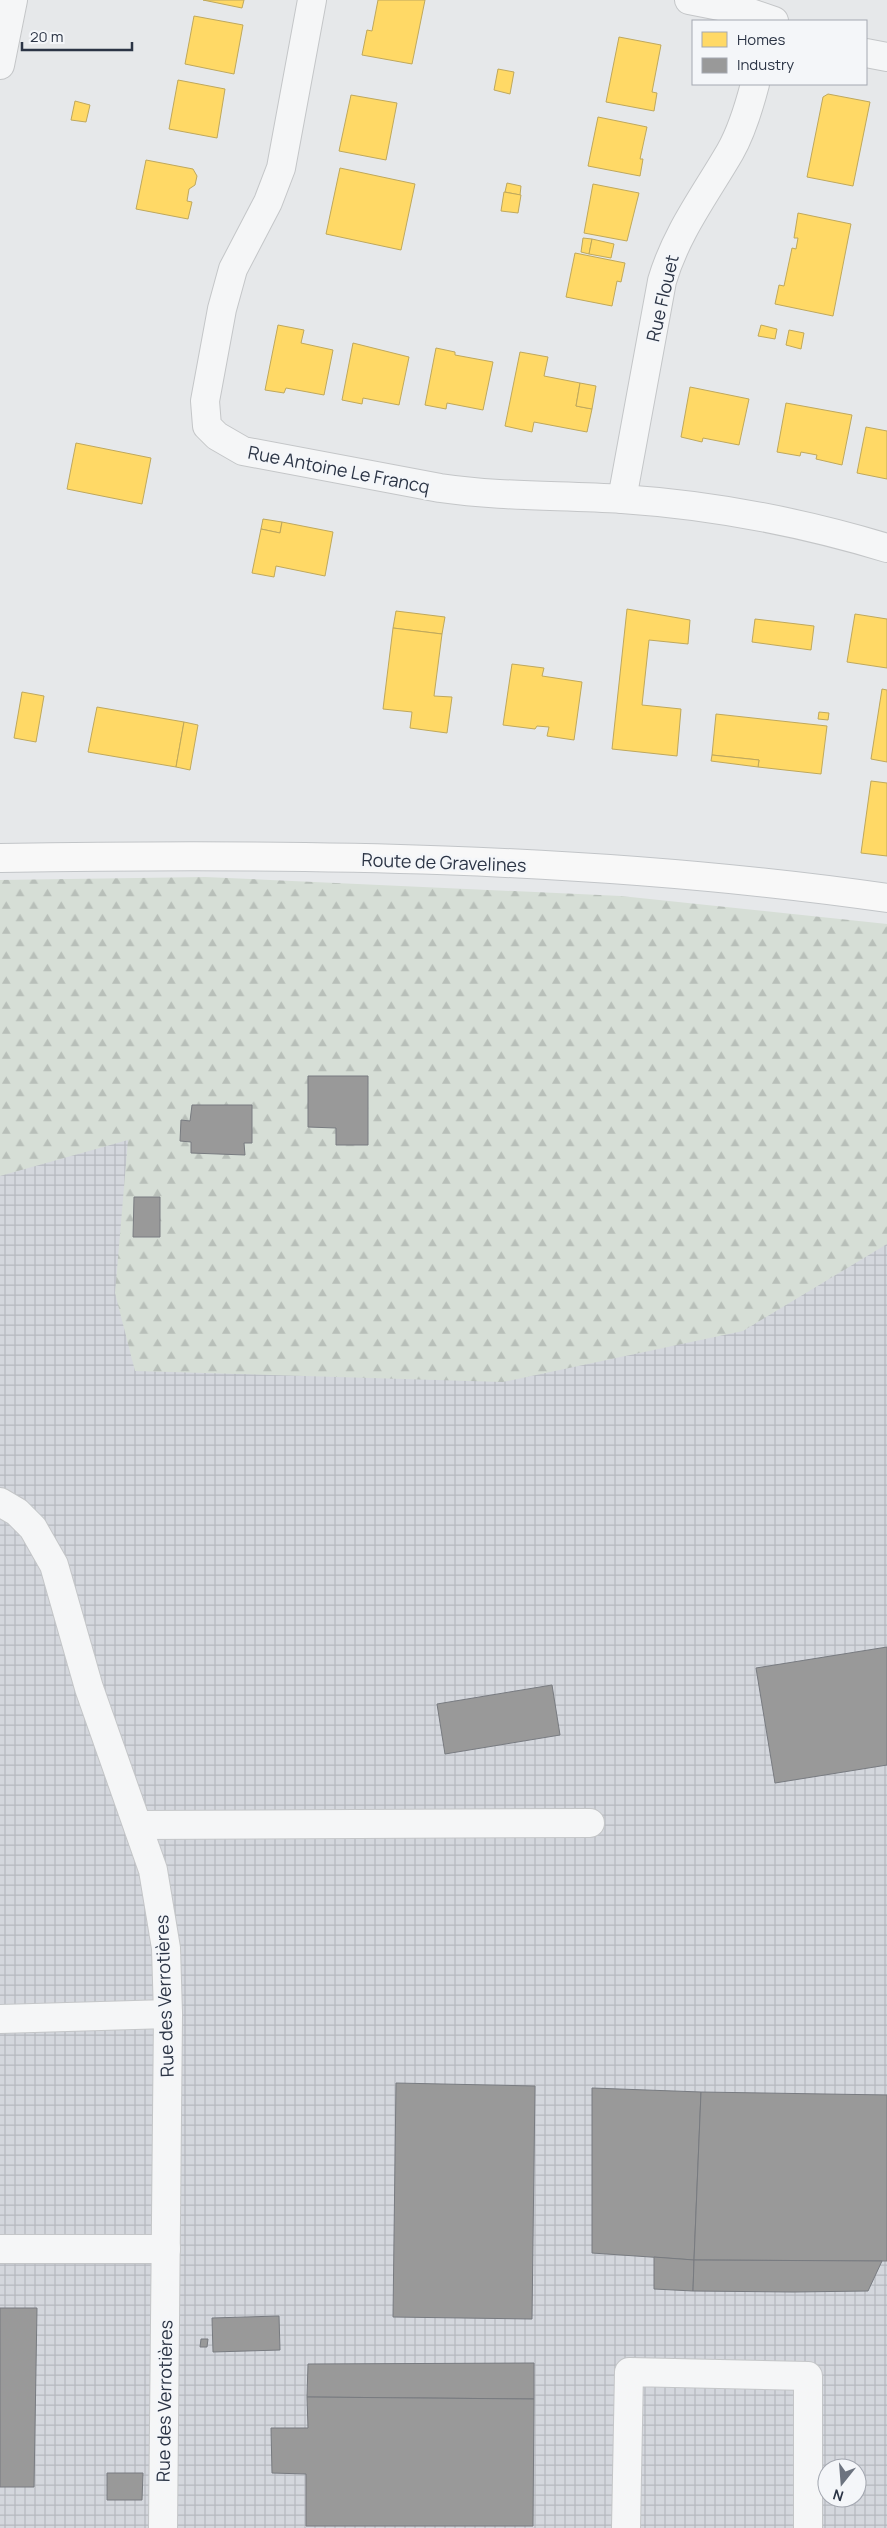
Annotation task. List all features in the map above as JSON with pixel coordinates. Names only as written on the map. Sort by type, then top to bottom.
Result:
[{"type":"main road","name":"Route de Gravelines","points":[[0,858],[238,857],[500,863],[618,870],[887,898]]},
{"type":"street","points":[[0,65],[13,0]]},
{"type":"street","name":"Rue Antoine Le Francq","points":[[312,0],[281,168],[268,202],[233,269],[224,302],[205,401],[207,426],[217,436],[243,451],[431,486],[469,492],[622,499],[696,506],[761,516],[818,528],[887,548]]},
{"type":"street","points":[[689,0],[744,11],[769,20]]},
{"type":"street","points":[[867,53],[887,57]]},
{"type":"street","name":"Rue Flouet","points":[[622,499],[668,262],[693,210],[738,136],[755,85]]},
{"type":"street","name":"Rue des Verrotières","points":[[0,1502],[17,1512],[33,1528],[54,1565],[89,1688],[153,1870],[163,1916],[168,2014],[163,2528]]},
{"type":"street","points":[[138,1825],[590,1823]]},
{"type":"street","points":[[0,2019],[168,2014]]},
{"type":"street","points":[[0,2249],[166,2249]]},
{"type":"street","points":[[626,2528],[629,2372],[808,2376],[808,2528]]},
{"type":"shaded area","points":[[0,907],[887,977],[887,2528],[0,2528]]},
{"type":"green space","points":[[205,877],[621,896],[887,924],[887,1244],[743,1331],[503,1382],[135,1371],[115,1293],[128,1140],[0,1176],[0,880]]},
{"type":"building: Homes","points":[[203,0],[244,0],[242,8]]},
{"type":"building: Homes","points":[[378,0],[425,0],[412,64],[362,55],[367,30],[372,31]]},
{"type":"building: Homes","points":[[194,16],[243,25],[234,74],[185,64]]},
{"type":"building: Homes","points":[[619,37],[661,45],[652,92],[657,93],[654,111],[606,102]]},
{"type":"building: Homes","points":[[498,69],[514,72],[510,94],[494,90]]},
{"type":"building: Homes","points":[[178,80],[225,89],[217,138],[169,129]]},
{"type":"building: Homes","points":[[828,94],[870,102],[853,186],[807,177],[823,97]]},
{"type":"building: Homes","points":[[351,95],[397,103],[386,160],[339,151]]},
{"type":"building: Homes","points":[[75,101],[90,105],[86,122],[71,120]]},
{"type":"building: Homes","points":[[598,117],[647,127],[640,159],[643,159],[640,176],[588,166]]},
{"type":"building: Homes","points":[[146,160],[193,169],[197,176],[195,185],[189,189],[187,201],[192,202],[188,219],[136,209]]},
{"type":"building: Homes","points":[[340,168],[415,184],[401,250],[326,234]]},
{"type":"building: Homes","points":[[507,183],[521,186],[520,195],[505,192]]},
{"type":"building: Homes","points":[[593,184],[639,193],[627,241],[584,233]]},
{"type":"building: Homes","points":[[504,192],[521,195],[518,213],[501,211]]},
{"type":"building: Homes","points":[[798,213],[851,224],[833,316],[775,304],[779,285],[784,286],[792,248],[796,249],[798,238],[794,238]]},
{"type":"building: Homes","points":[[583,238],[592,239],[589,254],[581,252]]},
{"type":"building: Homes","points":[[592,239],[614,244],[611,258],[589,254]]},
{"type":"building: Homes","points":[[575,253],[625,263],[621,282],[617,281],[612,306],[566,297]]},
{"type":"building: Homes","points":[[278,325],[304,330],[301,343],[333,350],[324,395],[286,388],[284,393],[265,390]]},
{"type":"building: Homes","points":[[761,325],[777,329],[775,339],[758,336]]},
{"type":"building: Homes","points":[[789,330],[804,333],[801,349],[786,345]]},
{"type":"building: Homes","points":[[353,343],[409,357],[399,405],[363,398],[362,404],[342,400]]},
{"type":"building: Homes","points":[[436,348],[455,352],[455,355],[493,362],[483,410],[447,403],[446,409],[425,405]]},
{"type":"building: Homes","points":[[520,352],[548,357],[544,376],[580,383],[576,406],[592,409],[587,432],[534,422],[532,432],[505,426]]},
{"type":"building: Homes","points":[[580,383],[596,386],[592,409],[576,406]]},
{"type":"building: Homes","points":[[690,387],[749,399],[739,445],[703,438],[702,442],[681,437]]},
{"type":"building: Homes","points":[[786,403],[852,415],[842,465],[816,459],[817,455],[801,452],[800,456],[777,452]]},
{"type":"building: Homes","points":[[866,427],[887,431],[887,479],[857,473]]},
{"type":"building: Homes","points":[[76,443],[151,458],[142,504],[67,489]]},
{"type":"building: Homes","points":[[263,519],[282,522],[280,533],[261,529]]},
{"type":"building: Homes","points":[[282,522],[333,532],[325,576],[276,566],[274,577],[252,573],[261,529],[280,533]]},
{"type":"building: Homes","points":[[627,609],[690,620],[688,644],[649,640],[642,705],[681,709],[677,756],[612,749]]},
{"type":"building: Homes","points":[[396,611],[445,617],[442,634],[393,628]]},
{"type":"building: Homes","points":[[855,614],[887,619],[887,668],[847,662]]},
{"type":"building: Homes","points":[[755,619],[814,626],[811,650],[752,642]]},
{"type":"building: Homes","points":[[393,628],[442,634],[434,696],[452,697],[447,733],[410,728],[412,712],[383,709]]},
{"type":"building: Homes","points":[[512,664],[544,668],[542,676],[582,682],[574,740],[547,736],[549,727],[537,726],[535,729],[503,725]]},
{"type":"building: Homes","points":[[882,689],[887,690],[887,762],[871,759]]},
{"type":"building: Homes","points":[[22,692],[44,696],[36,742],[14,738]]},
{"type":"building: Homes","points":[[97,707],[184,722],[176,767],[88,752]]},
{"type":"building: Homes","points":[[819,712],[829,713],[828,720],[818,719]]},
{"type":"building: Homes","points":[[716,714],[827,726],[821,774],[758,767],[759,760],[712,755]]},
{"type":"building: Homes","points":[[184,722],[198,725],[190,770],[176,767]]},
{"type":"building: Homes","points":[[712,755],[759,760],[758,767],[711,761]]},
{"type":"building: Homes","points":[[871,781],[887,783],[887,856],[861,853]]},
{"type":"building: Industry","points":[[308,1076],[368,1076],[368,1145],[336,1145],[336,1128],[308,1127]]},
{"type":"building: Industry","points":[[192,1105],[252,1105],[252,1143],[244,1143],[245,1155],[191,1153],[191,1142],[180,1141],[181,1120],[190,1121]]},
{"type":"building: Industry","points":[[134,1197],[160,1197],[160,1237],[133,1237]]},
{"type":"building: Industry","points":[[887,1647],[887,1765],[775,1783],[756,1668]]},
{"type":"building: Industry","points":[[552,1685],[560,1735],[445,1754],[437,1704]]},
{"type":"building: Industry","points":[[396,2083],[535,2086],[532,2319],[393,2317]]},
{"type":"building: Industry","points":[[592,2088],[701,2092],[694,2260],[592,2253]]},
{"type":"building: Industry","points":[[701,2092],[887,2095],[887,2261],[694,2260]]},
{"type":"building: Industry","points":[[654,2257],[694,2260],[693,2291],[654,2289]]},
{"type":"building: Industry","points":[[694,2260],[882,2261],[868,2291],[793,2292],[693,2291]]},
{"type":"building: Industry","points":[[0,2308],[37,2308],[34,2487],[0,2487]]},
{"type":"building: Industry","points":[[279,2316],[280,2350],[213,2352],[212,2318]]},
{"type":"building: Industry","points":[[201,2339],[208,2339],[207,2347],[200,2347]]},
{"type":"building: Industry","points":[[534,2363],[534,2399],[307,2397],[308,2364]]},
{"type":"building: Industry","points":[[307,2397],[534,2399],[533,2526],[306,2526],[306,2474],[272,2473],[271,2428],[308,2428]]},
{"type":"building: Industry","points":[[107,2473],[143,2473],[142,2500],[107,2500]]}]
